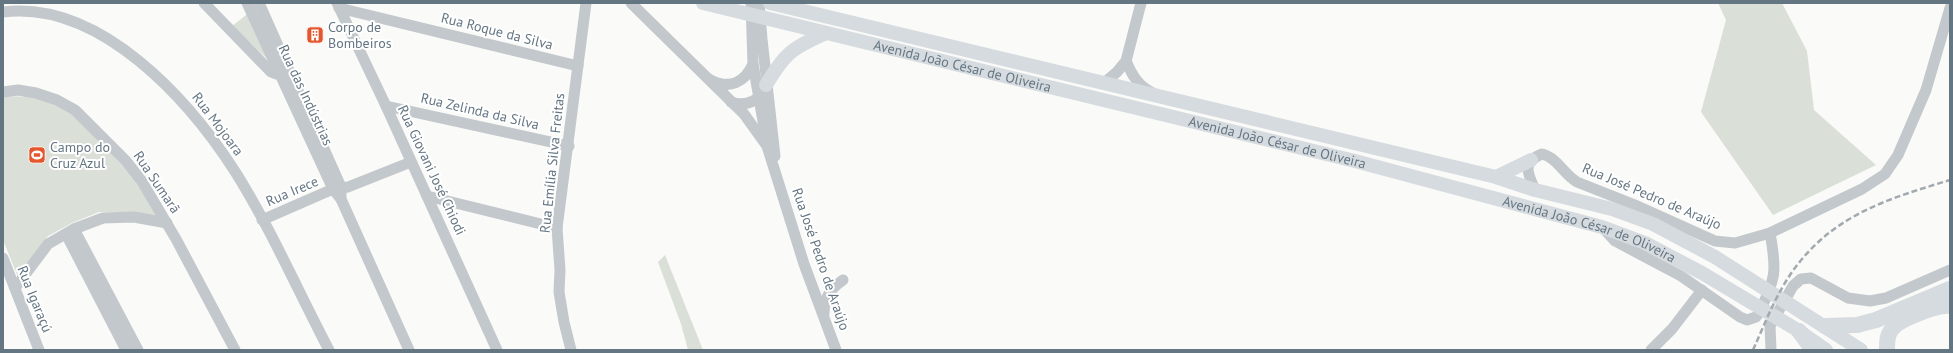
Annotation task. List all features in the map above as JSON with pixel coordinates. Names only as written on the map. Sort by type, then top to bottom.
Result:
[{"type":"highway","points":[[1825,326],[1857,325],[1876,320],[1950,289]]},
{"type":"highway","points":[[1887,350],[1887,340],[1889,334],[1900,322],[1939,306],[1950,306]]},
{"type":"highway","points":[[1793,328],[1813,350]]},
{"type":"main road","name":"Avenida João César de Oliveira","points":[[703,3],[1355,161],[1602,227],[1645,243],[1702,273],[1793,328],[1826,350]]},
{"type":"main road","points":[[812,3],[850,22]]},
{"type":"main road","name":"Avenida João César de Oliveira","points":[[760,4],[787,7],[850,22],[1496,177],[1535,190],[1585,201],[1653,224],[1715,257],[1861,350]]},
{"type":"main road","points":[[766,85],[779,64],[790,52],[803,43],[826,33]]},
{"type":"main road","points":[[1496,177],[1531,160]]},
{"type":"street","points":[[204,3],[271,72],[284,71]]},
{"type":"street","name":"Rua das Indústrias","points":[[247,3],[284,71]]},
{"type":"street","name":"Rua das Indústrias","points":[[259,3],[284,71],[408,350]]},
{"type":"street","name":"Rua Emília Silva Freitas","points":[[571,350],[559,292],[560,270],[557,228],[569,146],[586,3]]},
{"type":"street","points":[[1104,83],[1117,72],[1126,61],[1141,3]]},
{"type":"street","points":[[1946,3],[1950,9]]},
{"type":"street","name":"Rua José Pedro de Araújo","points":[[634,4],[730,102],[744,114],[767,146],[804,264],[836,350]]},
{"type":"street","points":[[760,4],[753,64],[767,146]]},
{"type":"street","name":"Rua José Pedro de Araújo","points":[[760,4],[766,85],[776,158],[777,177]]},
{"type":"street","name":"Rua Roque da Silva","points":[[338,6],[578,66]]},
{"type":"street","name":"Rua Giovani José Chiodi","points":[[338,6],[386,106],[497,350]]},
{"type":"street","name":"Rua José Pedro de Araújo","points":[[1531,160],[1542,154],[1550,156],[1571,178],[1577,182],[1635,205],[1715,241],[1735,243],[1770,233],[1862,189],[1885,174],[1898,155],[1926,90],[1950,9]]},
{"type":"street","name":"Rua Mojoara","points":[[3,12],[42,10],[75,17],[101,29],[126,46],[152,69],[213,138],[237,174],[328,350]]},
{"type":"street","points":[[1126,61],[1133,78],[1145,89],[1160,97]]},
{"type":"street","points":[[707,78],[724,85],[737,83],[749,74],[753,64]]},
{"type":"street","points":[[730,102],[740,105],[752,103],[758,98],[766,85]]},
{"type":"street","name":"Rua Sumarã","points":[[3,92],[18,90],[36,93],[57,100],[75,110],[126,161],[167,223],[235,350]]},
{"type":"street","name":"Rua Zelinda da Silva","points":[[386,106],[569,146]]},
{"type":"street","points":[[1531,160],[1528,166],[1528,171],[1535,190]]},
{"type":"street","name":"Rua Irece","points":[[262,220],[338,192],[411,162]]},
{"type":"street","points":[[427,196],[557,228]]},
{"type":"street","points":[[15,288],[48,244],[70,232],[103,218],[134,217],[167,223]]},
{"type":"street","points":[[1602,227],[1615,240],[1676,273],[1740,318],[1747,320],[1756,317],[1773,284],[1775,260],[1770,233]]},
{"type":"street","points":[[70,232],[114,317],[126,350]]},
{"type":"street","name":"Rua Igaraçú","points":[[3,258],[39,350]]},
{"type":"street","points":[[1771,350],[1770,326],[1793,286],[1801,279],[1811,278],[1848,298],[1870,301],[1886,298],[1950,270]]},
{"type":"street","points":[[824,317],[827,295],[835,285],[843,280]]},
{"type":"street","points":[[1651,350],[1672,329],[1702,290]]},
{"type":"street","points":[[114,317],[138,350]]},
{"type":"shaded area","points":[[1718,3],[1782,3],[1807,51],[1814,110],[1876,165],[1773,215],[1701,112],[1726,20]]},
{"type":"shaded area","points":[[250,12],[274,65],[232,26]]},
{"type":"shaded area","points":[[3,96],[37,97],[73,113],[133,177],[157,217],[127,212],[99,212],[72,223],[48,236],[18,277],[3,240]]},
{"type":"shaded area","points":[[665,255],[703,350],[688,350],[681,324],[658,262]]},
{"type":"railway","points":[[1753,350],[1784,284],[1798,264],[1814,246],[1830,232],[1848,220],[1887,201],[1950,180]]},
{"type":"place","name":"Corpo de Bombeiros","points":[[315,35]]},
{"type":"place","name":"Campo do Cruz Azul","points":[[37,155]]}]
